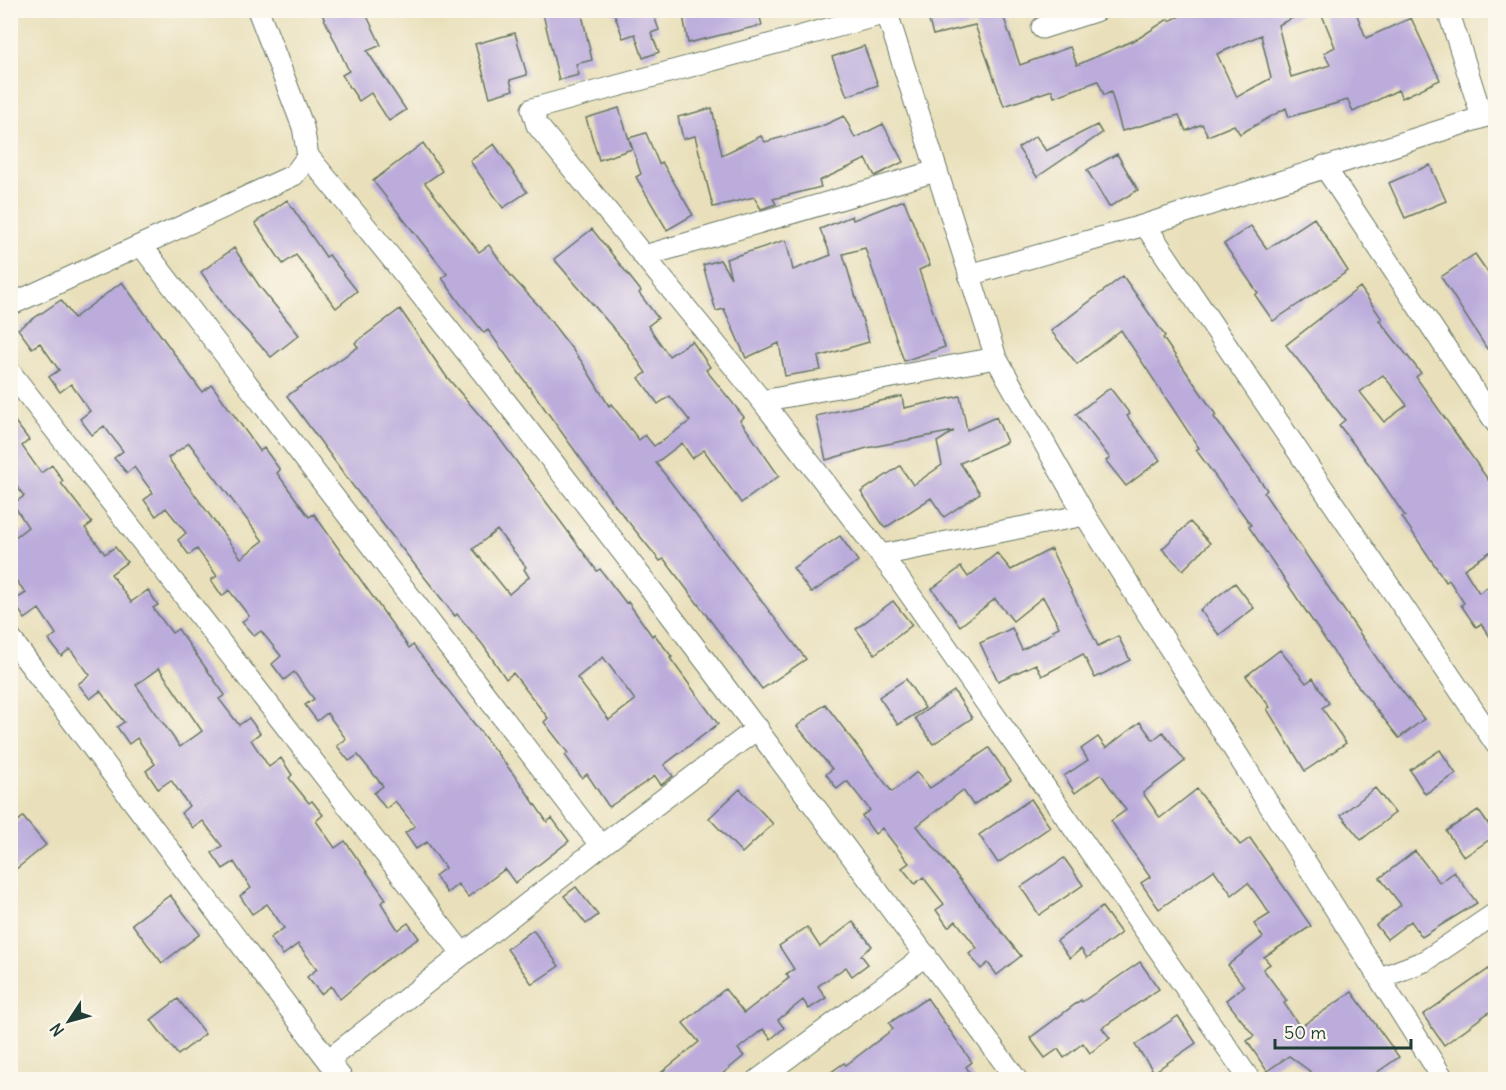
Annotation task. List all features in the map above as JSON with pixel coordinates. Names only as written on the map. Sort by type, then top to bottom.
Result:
[{"type":"street","points":[[258,10],[303,127],[308,156],[400,268],[758,728],[1017,1080]]},
{"type":"street","points":[[1042,28],[1098,10]]},
{"type":"street","points":[[969,275],[1146,225],[1324,166],[1489,115],[1448,10]]},
{"type":"street","points":[[1250,1080],[881,555],[762,401],[537,125],[532,109],[887,12],[996,358],[1085,515],[1444,1080]]},
{"type":"street","points":[[10,305],[275,186],[294,175],[308,156]]},
{"type":"street","points":[[1324,166],[1496,423]]},
{"type":"street","points":[[644,256],[936,171]]},
{"type":"street","points":[[1146,225],[1496,744]]},
{"type":"street","points":[[141,245],[601,846]]},
{"type":"street","points":[[762,401],[996,358]]},
{"type":"street","points":[[10,372],[463,954]]},
{"type":"street","points":[[881,555],[1085,515]]},
{"type":"street","points":[[10,638],[343,1080]]},
{"type":"street","points":[[328,1060],[601,846],[758,728]]},
{"type":"street","points":[[1380,978],[1425,961],[1496,913]]},
{"type":"street","points":[[758,1080],[926,955]]},
{"type":"building","points":[[320,10],[364,10],[381,45],[367,51],[406,110],[389,121],[371,93],[359,101],[342,75],[349,71]]},
{"type":"building","points":[[542,10],[581,10],[592,60],[576,64],[579,75],[559,80]]},
{"type":"building","points":[[613,10],[652,10],[659,30],[651,33],[659,52],[643,58],[635,34],[623,38]]},
{"type":"building","points":[[682,10],[758,10],[762,25],[688,43]]},
{"type":"building","points":[[926,10],[1011,10],[1011,16],[1004,18],[1020,65],[1070,47],[1077,65],[1139,38],[1168,19],[1169,21],[1193,10],[1309,10],[1278,25],[1291,77],[1330,65],[1324,53],[1335,47],[1320,10],[1355,10],[1366,38],[1411,18],[1440,80],[1402,98],[1398,90],[1353,112],[1348,100],[1289,117],[1286,108],[1240,134],[1234,125],[1208,136],[1202,124],[1186,131],[1179,115],[1122,131],[1111,92],[1104,95],[1098,81],[1054,97],[1052,90],[1004,106],[975,25],[933,35]],"holes":[[[1261,35],[1271,78],[1237,97],[1217,54]]]},
{"type":"building","points":[[515,33],[527,75],[510,80],[513,90],[490,97],[475,44]]},
{"type":"building","points":[[864,46],[878,85],[847,96],[832,57]]},
{"type":"building","points":[[619,108],[632,149],[599,160],[586,118]]},
{"type":"building","points":[[712,108],[722,155],[761,136],[765,142],[820,127],[844,116],[855,138],[883,124],[903,162],[875,176],[866,159],[819,181],[821,187],[773,199],[776,204],[761,209],[754,197],[713,207],[695,136],[683,139],[678,117]]},
{"type":"building","points":[[1097,125],[1102,133],[1037,177],[1018,148],[1036,136],[1046,151]]},
{"type":"building","points":[[646,133],[659,164],[662,162],[693,215],[667,230],[636,177],[641,174],[629,138]]},
{"type":"building","points":[[423,143],[442,171],[425,183],[479,252],[489,245],[511,276],[539,306],[582,362],[609,406],[611,404],[639,440],[645,435],[654,446],[690,421],[670,396],[658,404],[639,378],[646,373],[626,343],[554,259],[592,229],[641,291],[639,293],[658,318],[648,326],[669,356],[692,341],[710,367],[706,370],[744,417],[740,420],[779,476],[741,503],[704,450],[692,458],[682,443],[656,463],[806,659],[762,689],[664,559],[660,561],[609,498],[488,330],[484,333],[459,302],[442,278],[447,274],[373,181]]},
{"type":"building","points":[[494,144],[527,192],[503,208],[470,161]]},
{"type":"building","points":[[1117,154],[1138,190],[1109,207],[1087,170]]},
{"type":"building","points":[[1430,165],[1446,201],[1405,218],[1389,183]]},
{"type":"building","points":[[287,200],[326,257],[329,255],[357,291],[336,308],[296,255],[283,264],[255,223]]},
{"type":"building","points":[[904,200],[930,265],[919,270],[945,347],[904,361],[865,248],[843,254],[869,342],[818,357],[821,370],[785,376],[779,343],[746,358],[724,309],[716,311],[703,265],[720,260],[731,278],[726,259],[786,240],[793,270],[831,255],[820,229],[852,216],[853,220]]},
{"type":"building","points":[[1314,218],[1348,271],[1273,321],[1255,295],[1258,293],[1224,244],[1251,226],[1267,249]]},
{"type":"building","points":[[234,248],[260,287],[299,335],[271,357],[227,310],[201,272]]},
{"type":"building","points":[[1475,254],[1496,284],[1496,343],[1487,349],[1441,277]]},
{"type":"building","points":[[1123,276],[1216,415],[1214,417],[1267,490],[1264,493],[1378,660],[1424,719],[1399,738],[1347,672],[1249,527],[1251,525],[1196,450],[1199,448],[1121,330],[1077,364],[1051,331]]},
{"type":"building","points":[[122,282],[202,392],[212,385],[260,451],[264,448],[280,470],[277,473],[309,517],[314,514],[409,648],[413,645],[521,784],[547,822],[552,818],[569,841],[515,883],[505,869],[468,897],[458,884],[447,893],[435,876],[445,868],[427,842],[416,849],[405,833],[415,826],[395,801],[386,809],[374,793],[383,786],[358,755],[349,761],[337,746],[346,739],[327,713],[317,721],[305,705],[314,699],[294,672],[284,680],[272,664],[281,656],[261,631],[254,636],[242,622],[249,616],[229,590],[222,596],[211,580],[217,576],[197,549],[189,555],[178,540],[186,533],[166,508],[156,516],[144,500],[153,493],[134,467],[127,473],[114,458],[123,451],[104,426],[92,435],[80,419],[90,411],[71,384],[60,392],[49,377],[59,370],[40,343],[32,348],[18,329],[61,300],[74,318]],"holes":[[[189,443],[263,541],[241,558],[168,458]]]},
{"type":"building","points":[[1360,287],[1382,319],[1379,320],[1421,373],[1416,377],[1496,491],[1496,548],[1464,569],[1479,593],[1496,581],[1496,645],[1481,624],[1476,627],[1461,605],[1464,603],[1449,580],[1446,582],[1402,517],[1405,516],[1339,425],[1345,420],[1286,345]],"holes":[[[1383,375],[1407,405],[1384,422],[1360,392]]]},
{"type":"building","points":[[400,309],[446,376],[499,438],[597,571],[600,569],[626,603],[628,602],[652,636],[654,634],[672,657],[670,658],[718,724],[664,765],[673,776],[661,785],[655,776],[609,807],[587,774],[582,778],[565,755],[568,753],[544,722],[548,718],[513,673],[506,679],[483,645],[457,614],[455,616],[353,486],[287,396],[358,347],[355,343]],"holes":[[[497,530],[526,567],[524,569],[529,577],[509,594],[473,549]],[[603,657],[635,700],[609,720],[577,678]]]},
{"type":"building","points":[[1110,388],[1130,414],[1127,416],[1160,460],[1126,486],[1106,461],[1110,458],[1076,414]]},
{"type":"building","points":[[902,396],[904,408],[960,396],[967,430],[996,417],[1007,442],[960,463],[980,493],[944,517],[931,498],[885,528],[861,492],[900,466],[913,485],[942,465],[937,442],[954,431],[867,448],[826,460],[816,416]]},
{"type":"building","points":[[10,415],[29,440],[22,446],[41,473],[52,465],[63,481],[61,483],[92,523],[85,528],[105,554],[115,547],[127,562],[111,574],[131,602],[148,590],[158,605],[153,608],[172,633],[178,629],[225,695],[219,699],[239,725],[249,718],[260,733],[251,740],[269,767],[281,758],[292,775],[289,778],[309,803],[312,801],[323,815],[316,821],[335,848],[345,841],[386,899],[381,903],[398,930],[408,923],[419,938],[384,962],[340,999],[331,986],[321,994],[307,977],[317,969],[298,944],[283,955],[270,938],[284,928],[267,904],[252,914],[240,896],[251,888],[234,862],[223,869],[212,853],[222,846],[203,821],[193,828],[181,813],[189,806],[171,780],[158,789],[146,771],[155,764],[137,738],[129,744],[117,727],[124,722],[100,691],[90,699],[78,684],[90,675],[70,649],[61,656],[49,640],[56,634],[39,609],[25,619],[13,601],[26,593],[10,573],[10,541],[28,527],[13,504],[24,496],[10,477]],"holes":[[[159,668],[202,731],[180,747],[136,685]]]},
{"type":"building","points":[[1190,522],[1210,543],[1183,570],[1162,549]]},
{"type":"building","points":[[840,536],[858,561],[811,593],[793,568]]},
{"type":"building","points":[[1051,549],[1098,646],[1118,636],[1130,660],[1095,678],[1083,654],[1042,676],[1036,664],[998,681],[980,643],[1012,628],[1022,650],[1054,632],[1053,630],[1059,627],[1043,597],[1013,621],[995,599],[960,626],[932,589],[961,567],[968,577],[997,553],[1011,570]]},
{"type":"building","points":[[1235,583],[1254,608],[1219,635],[1200,610]]},
{"type":"building","points":[[893,601],[912,625],[875,654],[856,629]]},
{"type":"building","points":[[1280,650],[1306,683],[1313,678],[1329,703],[1322,708],[1346,743],[1305,771],[1267,709],[1270,707],[1246,676]]},
{"type":"building","points":[[906,679],[925,708],[898,725],[879,697]]},
{"type":"building","points":[[954,691],[972,718],[933,744],[915,718]]},
{"type":"building","points":[[825,704],[892,792],[917,772],[930,788],[989,748],[1011,780],[973,805],[963,790],[917,826],[1021,956],[997,975],[988,963],[981,969],[969,954],[977,948],[956,921],[948,927],[936,910],[944,904],[923,877],[915,884],[902,868],[909,863],[882,828],[875,834],[862,816],[870,810],[847,781],[837,789],[826,774],[832,769],[797,726]]},
{"type":"building","points":[[1140,722],[1153,740],[1163,732],[1185,761],[1143,793],[1160,818],[1197,789],[1240,845],[1250,838],[1311,926],[1264,957],[1270,964],[1263,969],[1287,1001],[1284,1003],[1300,1027],[1352,992],[1399,1057],[1366,1080],[1322,1080],[1289,1056],[1267,1071],[1247,1041],[1254,1036],[1226,1000],[1244,986],[1228,965],[1263,937],[1254,924],[1270,914],[1248,883],[1232,895],[1214,870],[1159,909],[1141,883],[1150,877],[1111,821],[1126,810],[1101,774],[1075,793],[1064,776],[1088,760],[1081,749],[1098,737],[1106,748]]},
{"type":"building","points":[[1440,750],[1456,774],[1425,794],[1410,770]]},
{"type":"building","points":[[1375,788],[1395,813],[1361,840],[1341,815]]},
{"type":"building","points":[[740,789],[773,824],[742,853],[709,818]]},
{"type":"building","points":[[1031,799],[1050,827],[998,863],[979,835]]},
{"type":"building","points":[[1478,810],[1496,835],[1464,857],[1446,831]]},
{"type":"building","points":[[23,817],[46,845],[10,874],[10,827]]},
{"type":"building","points":[[1415,851],[1440,883],[1454,872],[1477,903],[1422,937],[1411,921],[1387,939],[1376,925],[1401,905],[1380,878]]},
{"type":"building","points":[[1064,858],[1083,885],[1039,915],[1021,887]]},
{"type":"building","points":[[576,887],[598,915],[586,924],[564,896]]},
{"type":"building","points":[[170,895],[200,934],[162,963],[132,924]]},
{"type":"building","points":[[1102,907],[1121,933],[1087,958],[1081,949],[1070,958],[1057,941]]},
{"type":"building","points":[[853,922],[872,946],[861,955],[868,964],[852,976],[846,967],[818,986],[826,998],[809,1009],[803,1000],[778,1020],[784,1028],[771,1039],[763,1029],[738,1049],[744,1056],[715,1080],[652,1080],[699,1042],[683,1023],[725,989],[744,1013],[789,978],[786,974],[794,969],[779,946],[807,927],[820,947]]},
{"type":"building","points":[[533,930],[559,966],[532,984],[507,949]]},
{"type":"building","points":[[1140,962],[1159,989],[1102,1028],[1110,1038],[1090,1053],[1083,1043],[1064,1058],[1058,1049],[1045,1058],[1030,1038],[1081,1000],[1082,1002]]},
{"type":"building","points":[[1496,964],[1496,1007],[1444,1045],[1423,1015]]},
{"type":"building","points":[[927,998],[972,1062],[966,1067],[975,1080],[820,1080],[844,1063],[846,1065],[893,1029],[889,1023]]},
{"type":"building","points":[[178,999],[205,1034],[178,1055],[151,1020]]},
{"type":"building","points":[[1178,1016],[1196,1043],[1154,1072],[1135,1045]]}]
